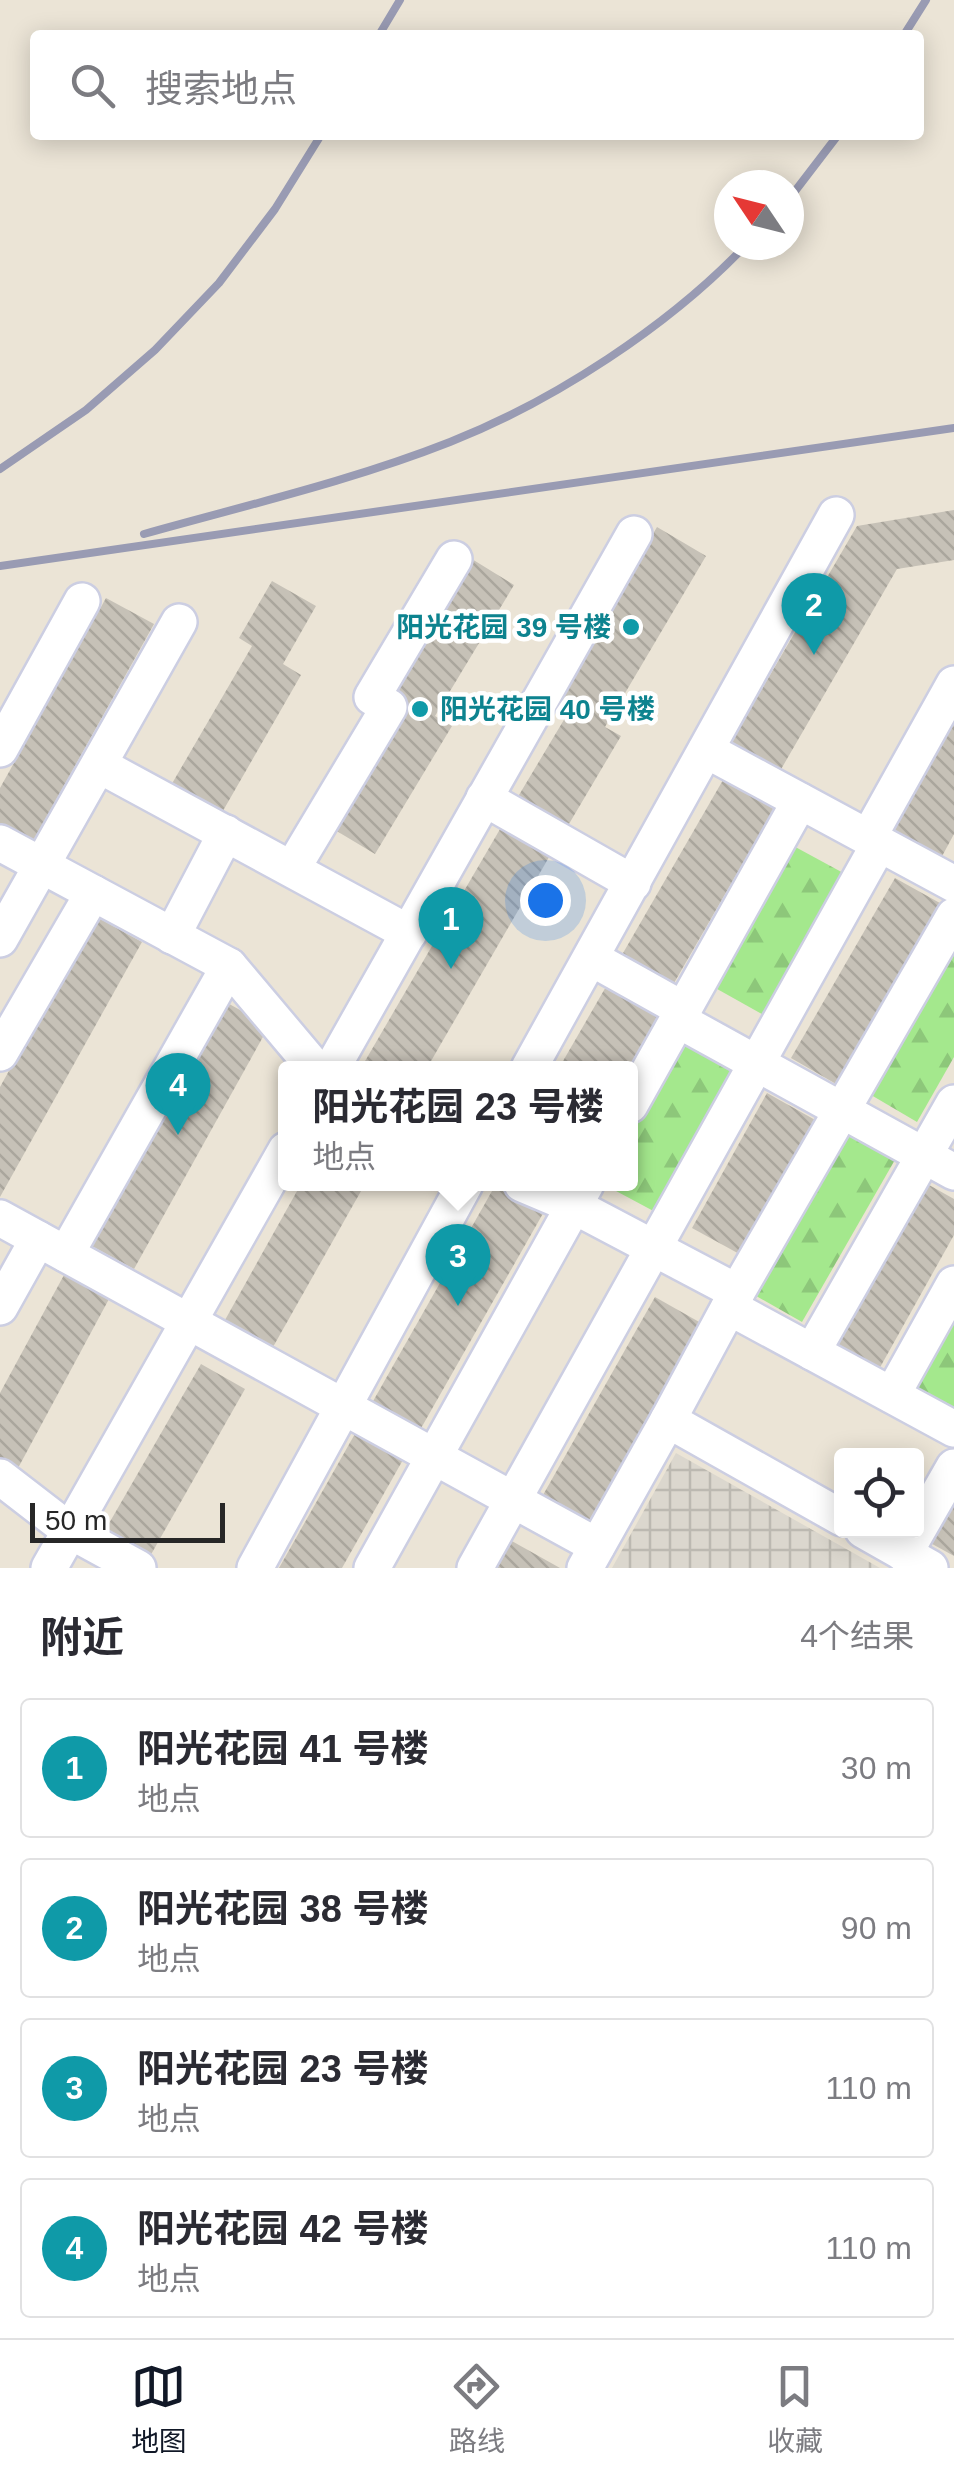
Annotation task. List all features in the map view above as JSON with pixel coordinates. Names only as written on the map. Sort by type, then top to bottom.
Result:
[{"type":"street","points":[[534,1061],[836,516]]},
{"type":"street","points":[[336,1061],[634,534]]},
{"type":"street","points":[[292,869],[389,707],[372,696],[454,559]]},
{"type":"street","points":[[0,749],[82,601]]},
{"type":"street","points":[[0,939],[179,622]]},
{"type":"street","points":[[474,1568],[756,1063],[954,684]]},
{"type":"street","points":[[706,750],[954,884]]},
{"type":"street","points":[[99,764],[409,932]]},
{"type":"street","points":[[484,798],[633,883]]},
{"type":"street","points":[[638,1090],[800,801]]},
{"type":"street","points":[[172,936],[226,834]]},
{"type":"street","points":[[0,843],[229,966],[309,1061]]},
{"type":"street","points":[[0,1054],[92,893]]},
{"type":"street","points":[[0,1218],[513,1500],[591,1557],[733,1299],[954,916]]},
{"type":"street","points":[[592,958],[756,1063],[939,1164]]},
{"type":"street","points":[[0,1307],[52,1246],[229,966]]},
{"type":"street","points":[[812,1352],[939,1164],[954,1103]]},
{"type":"street","points":[[49,1568],[278,1164]]},
{"type":"street","points":[[255,1568],[461,1191]]},
{"type":"street","points":[[372,1568],[580,1195],[812,1352],[954,1429]]},
{"type":"street","points":[[892,1395],[954,1284]]},
{"type":"street","points":[[668,1420],[834,1513]]},
{"type":"street","points":[[877,1538],[917,1561],[954,1467]]},
{"type":"street","points":[[0,1477],[70,1531],[138,1568]]},
{"type":"green space","points":[[788,843],[847,875],[769,1018],[710,985]]},
{"type":"green space","points":[[954,938],[954,1057],[917,1122],[866,1092]]},
{"type":"green space","points":[[679,1040],[737,1072],[659,1214],[616,1191],[638,1191],[638,1114]]},
{"type":"green space","points":[[844,1129],[896,1158],[802,1322],[751,1293]]},
{"type":"green space","points":[[954,1310],[954,1409],[911,1385]]},
{"type":"shaded area","points":[[676,1453],[880,1568],[612,1568]]},
{"type":"building","points":[[954,510],[954,560],[897,569],[780,771],[731,742],[857,526]]},
{"type":"building","name":"阳光花园 39 号楼","points":[[657,527],[706,556],[605,727],[621,736],[566,829],[516,800],[571,708],[556,699]]},
{"type":"building","name":"阳光花园 40 号楼","points":[[467,556],[514,585],[435,716],[452,726],[375,854],[330,827],[406,701],[387,690]]},
{"type":"building","points":[[272,581],[316,606],[283,664],[301,675],[220,816],[170,787],[252,646],[239,638]]},
{"type":"building","points":[[106,598],[154,624],[31,845],[0,827],[0,788]]},
{"type":"building","points":[[954,712],[954,834],[940,860],[889,832]]},
{"type":"building","points":[[723,780],[774,809],[670,990],[619,960]]},
{"type":"building","points":[[503,824],[552,852],[431,1061],[365,1061]]},
{"type":"building","points":[[895,878],[947,907],[843,1088],[791,1058]]},
{"type":"building","points":[[95,916],[142,942],[0,1197],[0,1087]]},
{"type":"building","points":[[611,978],[663,1008],[632,1061],[563,1061]]},
{"type":"building","points":[[222,1000],[269,1026],[134,1269],[88,1244]]},
{"type":"building","points":[[767,1093],[817,1121],[743,1256],[692,1228]]},
{"type":"building","points":[[922,1181],[954,1199],[954,1235],[878,1371],[830,1345]]},
{"type":"building","points":[[297,1191],[361,1191],[273,1347],[225,1320]]},
{"type":"building","points":[[492,1191],[509,1191],[545,1210],[420,1430],[372,1403]]},
{"type":"building","points":[[64,1275],[109,1299],[17,1470],[0,1460],[0,1393]]},
{"type":"building","points":[[655,1297],[701,1323],[589,1521],[543,1495]]},
{"type":"building","points":[[201,1364],[245,1389],[149,1558],[104,1532]]},
{"type":"building","points":[[356,1432],[404,1458],[342,1568],[279,1568]]},
{"type":"building","points":[[954,1489],[954,1556],[925,1540]]},
{"type":"building","points":[[510,1540],[560,1568],[494,1568]]},
{"type":"railway","points":[[382,30],[400,0]]},
{"type":"railway","points":[[907,30],[926,0]]},
{"type":"railway","points":[[0,469],[86,410],[155,350],[219,283],[275,209],[318,140]]},
{"type":"railway","points":[[804,179],[834,140]]},
{"type":"railway","points":[[144,534],[375,469],[489,425],[608,358],[682,304],[730,260]]},
{"type":"railway","points":[[0,566],[954,428]]},
{"type":"place","name":"阳光花园 39 号楼","points":[[631,627]]},
{"type":"place","name":"阳光花园 38 号楼","points":[[814,655]]},
{"type":"place","name":"阳光花园 40 号楼","points":[[420,709]]},
{"type":"place","name":"阳光花园 41 号楼","points":[[451,969]]},
{"type":"place","name":"阳光花园 42 号楼","points":[[178,1135]]},
{"type":"place","name":"阳光花园 23 号楼","points":[[458,1306]]}]
